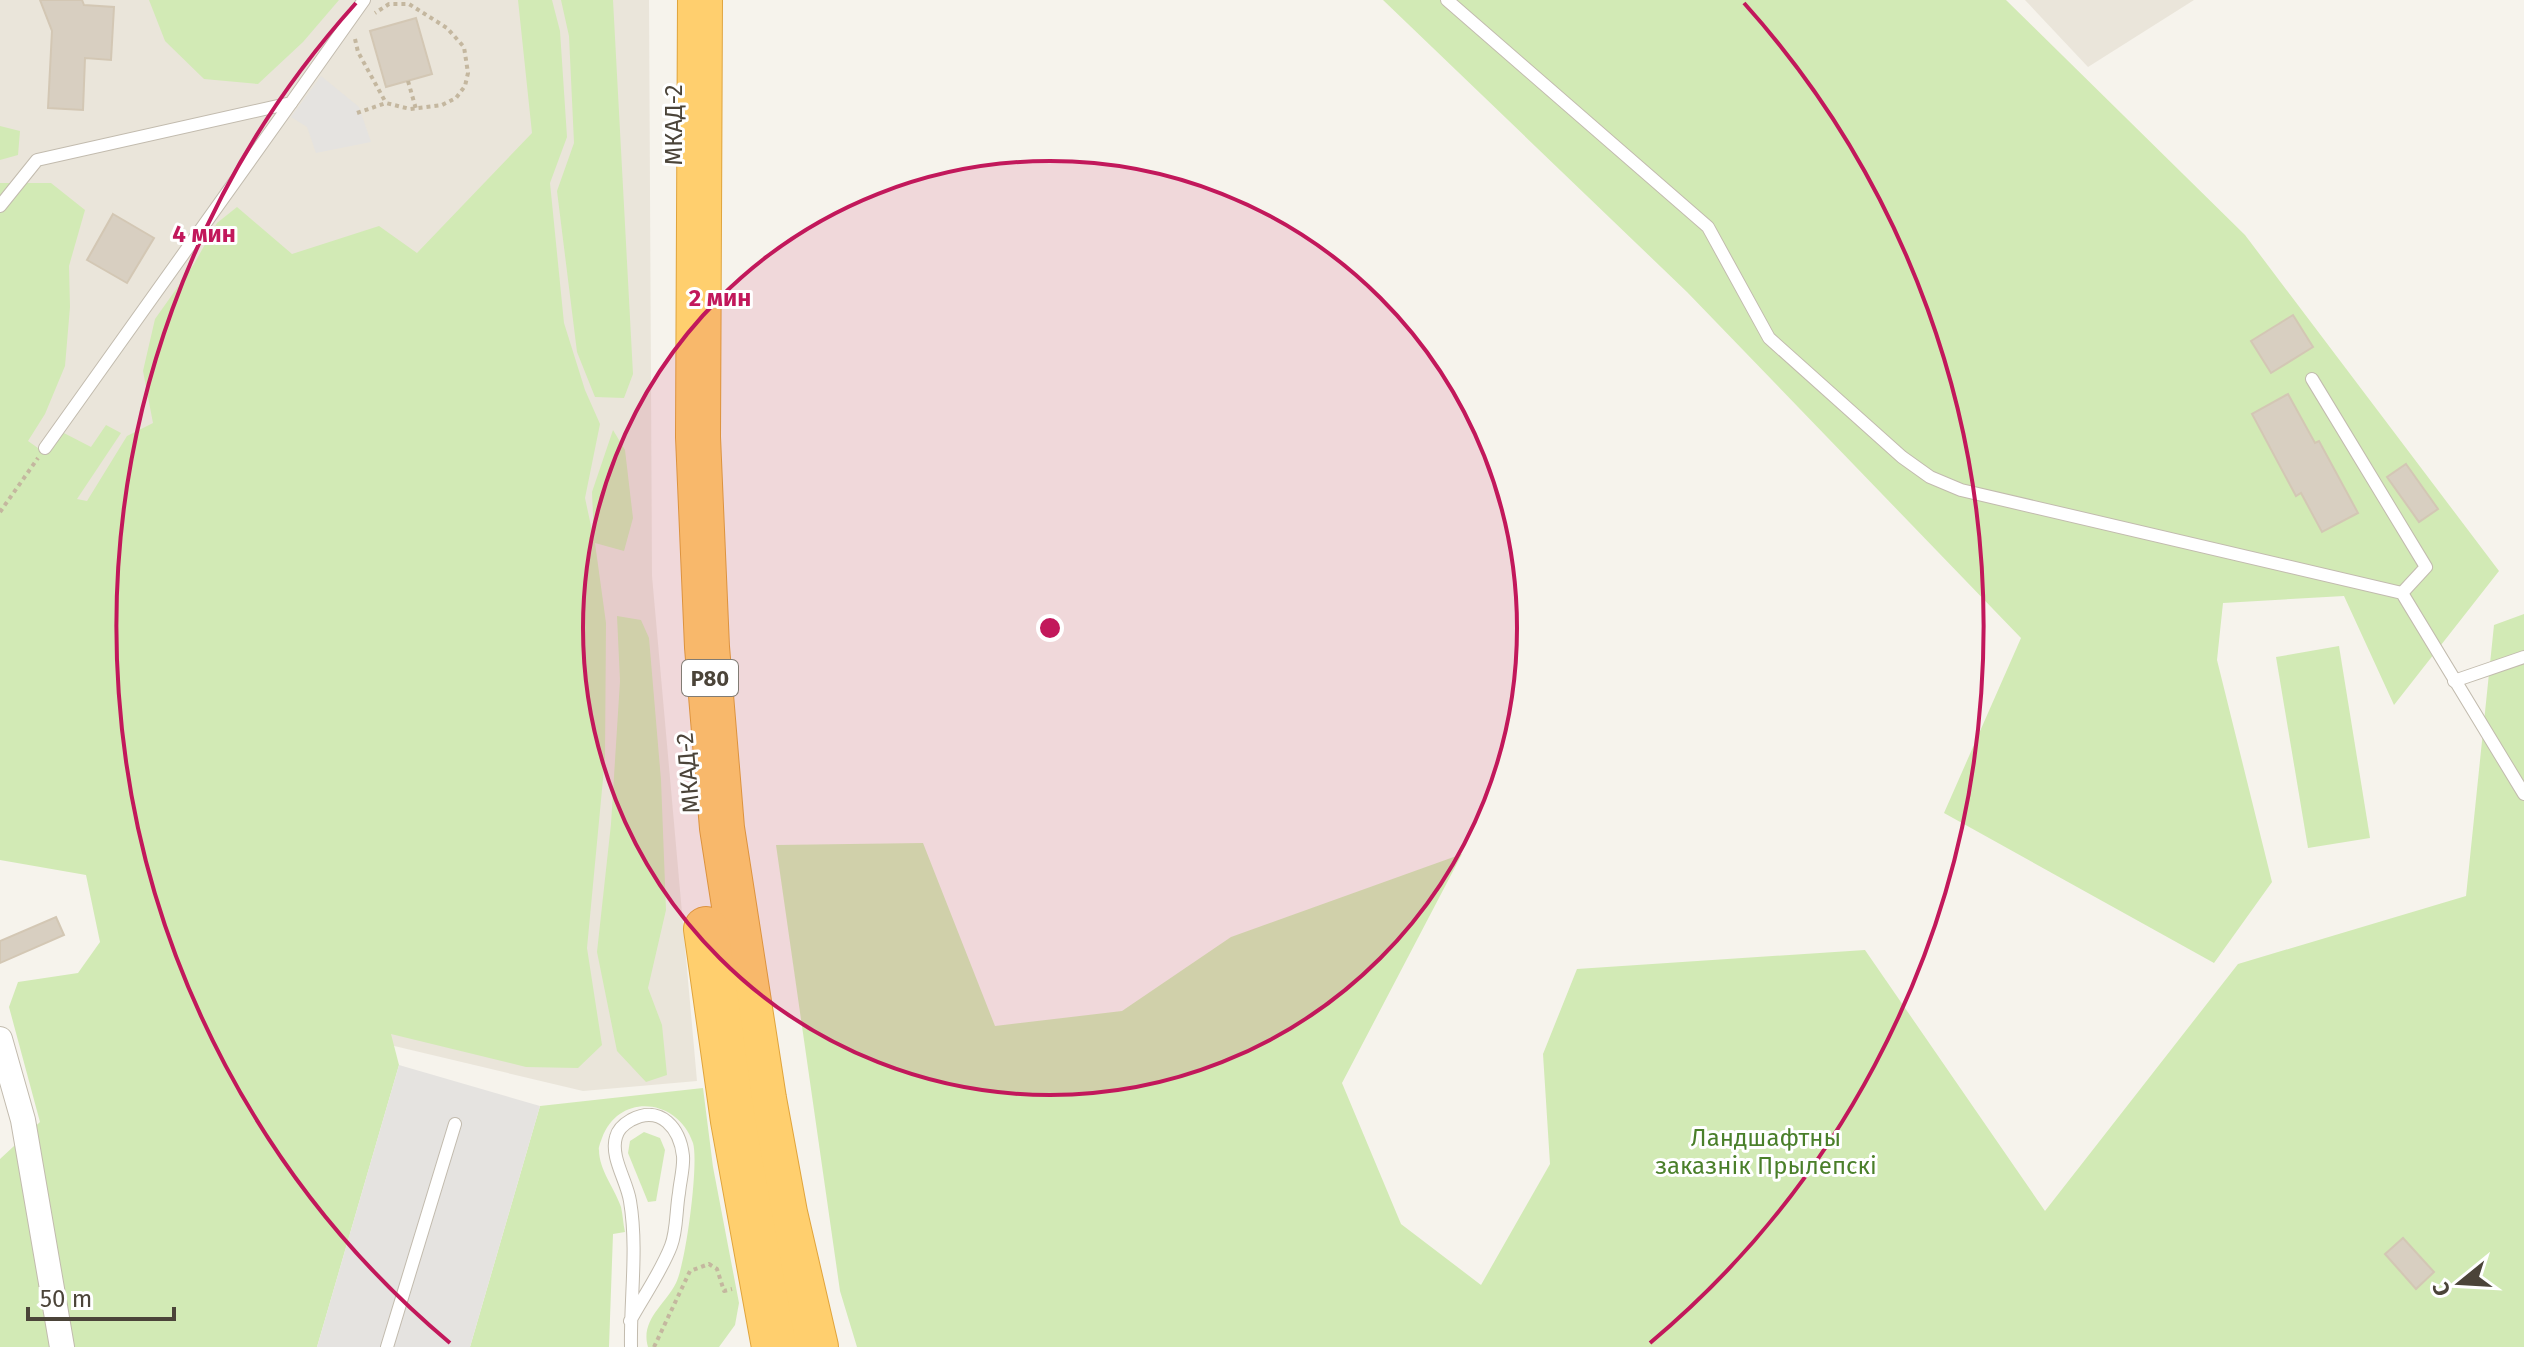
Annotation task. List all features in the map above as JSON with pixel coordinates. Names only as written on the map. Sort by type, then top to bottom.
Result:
[{"type":"highway","name":"МКАД-2","points":[[675,0],[672,435],[678,650],[692,827],[706,932],[733,1121],[774,1347]]},
{"type":"highway","name":"Р80","points":[[700,0],[698,437],[707,647],[722,828],[764,1099],[810,1339]]},
{"type":"street","points":[[0,1039],[23,1120],[62,1347]]},
{"type":"lane","points":[[45,448],[364,0]]},
{"type":"lane","points":[[1447,0],[1708,227],[1769,338],[1902,457],[1930,477],[1961,490],[2402,593],[2524,794]]},
{"type":"lane","points":[[0,206],[37,160],[291,103]]},
{"type":"lane","points":[[2312,379],[2426,567],[2402,593]]},
{"type":"lane","points":[[2454,681],[2524,657]]},
{"type":"lane","points":[[630,1321],[671,1245],[684,1159],[679,1135],[668,1120],[655,1115],[642,1115],[630,1120],[619,1129],[614,1140],[616,1157],[626,1182],[633,1231],[630,1321],[631,1347]]},
{"type":"lane","points":[[387,1347],[455,1124]]},
{"type":"path","points":[[357,113],[386,103],[416,109],[442,105],[456,98],[465,86],[468,60],[464,47],[456,35],[410,2],[389,4],[368,20]]},
{"type":"path","points":[[359,29],[355,39],[358,52],[386,103]]},
{"type":"path","points":[[408,81],[416,109]]},
{"type":"path","points":[[0,512],[45,448]]},
{"type":"path","points":[[654,1347],[690,1271],[709,1264],[717,1269],[724,1291]]},
{"type":"shaded area","points":[[0,0],[649,0],[652,576],[697,1081],[583,1091],[369,1040],[0,669]]},
{"type":"shaded area","points":[[2025,0],[2194,0],[2088,67]]},
{"type":"shaded area","points":[[321,76],[359,107],[371,142],[316,153],[307,127],[291,117]]},
{"type":"shaded area","points":[[399,1065],[540,1106],[470,1347],[317,1347]]},
{"type":"green space","points":[[149,0],[339,0],[303,42],[258,84],[204,79],[165,41]]},
{"type":"green space","points":[[518,0],[552,0],[560,31],[567,137],[550,183],[564,323],[585,390],[600,424],[585,498],[594,540],[592,492],[613,430],[625,450],[633,518],[624,551],[595,543],[606,623],[605,758],[587,948],[602,1045],[578,1068],[526,1067],[391,1034],[399,1065],[317,1347],[0,1347],[0,1159],[40,1122],[9,1007],[18,982],[78,973],[100,942],[86,875],[0,860],[0,183],[51,183],[85,210],[69,266],[70,307],[65,366],[45,414],[28,441],[45,453],[60,431],[91,447],[106,425],[121,433],[77,499],[87,501],[127,436],[153,423],[143,371],[155,319],[194,264],[217,223],[237,207],[292,254],[379,226],[417,253],[532,133]]},
{"type":"green space","points":[[561,0],[613,0],[633,374],[624,398],[595,397],[577,352],[557,191],[574,143],[569,36]]},
{"type":"green space","points":[[1383,0],[2006,0],[2245,235],[2499,571],[2394,705],[2344,596],[2223,603],[2217,660],[2272,882],[2214,963],[1944,813],[2021,638],[1687,292]]},
{"type":"green space","points":[[0,126],[20,131],[18,155],[0,160]]},
{"type":"green space","name":"Ландшафтны заказнік Прылепскі","points":[[2524,614],[2524,1347],[857,1347],[840,1291],[776,845],[923,843],[995,1026],[1122,1011],[1231,937],[1462,854],[1342,1083],[1401,1224],[1481,1285],[1550,1164],[1543,1054],[1577,969],[1865,950],[2045,1211],[2238,964],[2466,896],[2494,625]]},
{"type":"green space","points":[[617,616],[641,620],[649,638],[661,780],[666,910],[648,988],[662,1025],[667,1075],[646,1082],[617,1051],[597,952],[611,824],[620,681]]},
{"type":"green space","points":[[2339,646],[2370,838],[2308,848],[2276,657]]},
{"type":"green space","points":[[703,1088],[713,1167],[739,1303],[735,1325],[719,1347],[648,1347],[646,1337],[650,1321],[676,1283],[684,1256],[694,1154],[693,1143],[675,1117],[648,1106],[621,1113],[610,1123],[599,1148],[602,1165],[621,1207],[625,1232],[613,1234],[609,1347],[470,1347],[540,1106]]},
{"type":"green space","points":[[644,1132],[660,1138],[665,1150],[656,1201],[648,1202],[628,1153],[630,1141]]},
{"type":"building","points":[[40,0],[82,0],[84,5],[114,7],[111,60],[85,58],[83,110],[48,108],[52,31]]},
{"type":"building","points":[[416,18],[432,74],[386,87],[370,31]]},
{"type":"building","points":[[113,214],[154,238],[127,283],[87,260]]},
{"type":"building","points":[[2293,315],[2313,347],[2271,373],[2251,341]]},
{"type":"building","points":[[2288,394],[2315,443],[2319,441],[2358,513],[2322,532],[2301,493],[2296,496],[2252,414]]},
{"type":"building","points":[[2406,464],[2438,509],[2419,522],[2387,477]]},
{"type":"building","points":[[56,917],[64,935],[0,963],[0,941]]},
{"type":"building","points":[[2403,1238],[2434,1272],[2416,1289],[2385,1254]]}]
